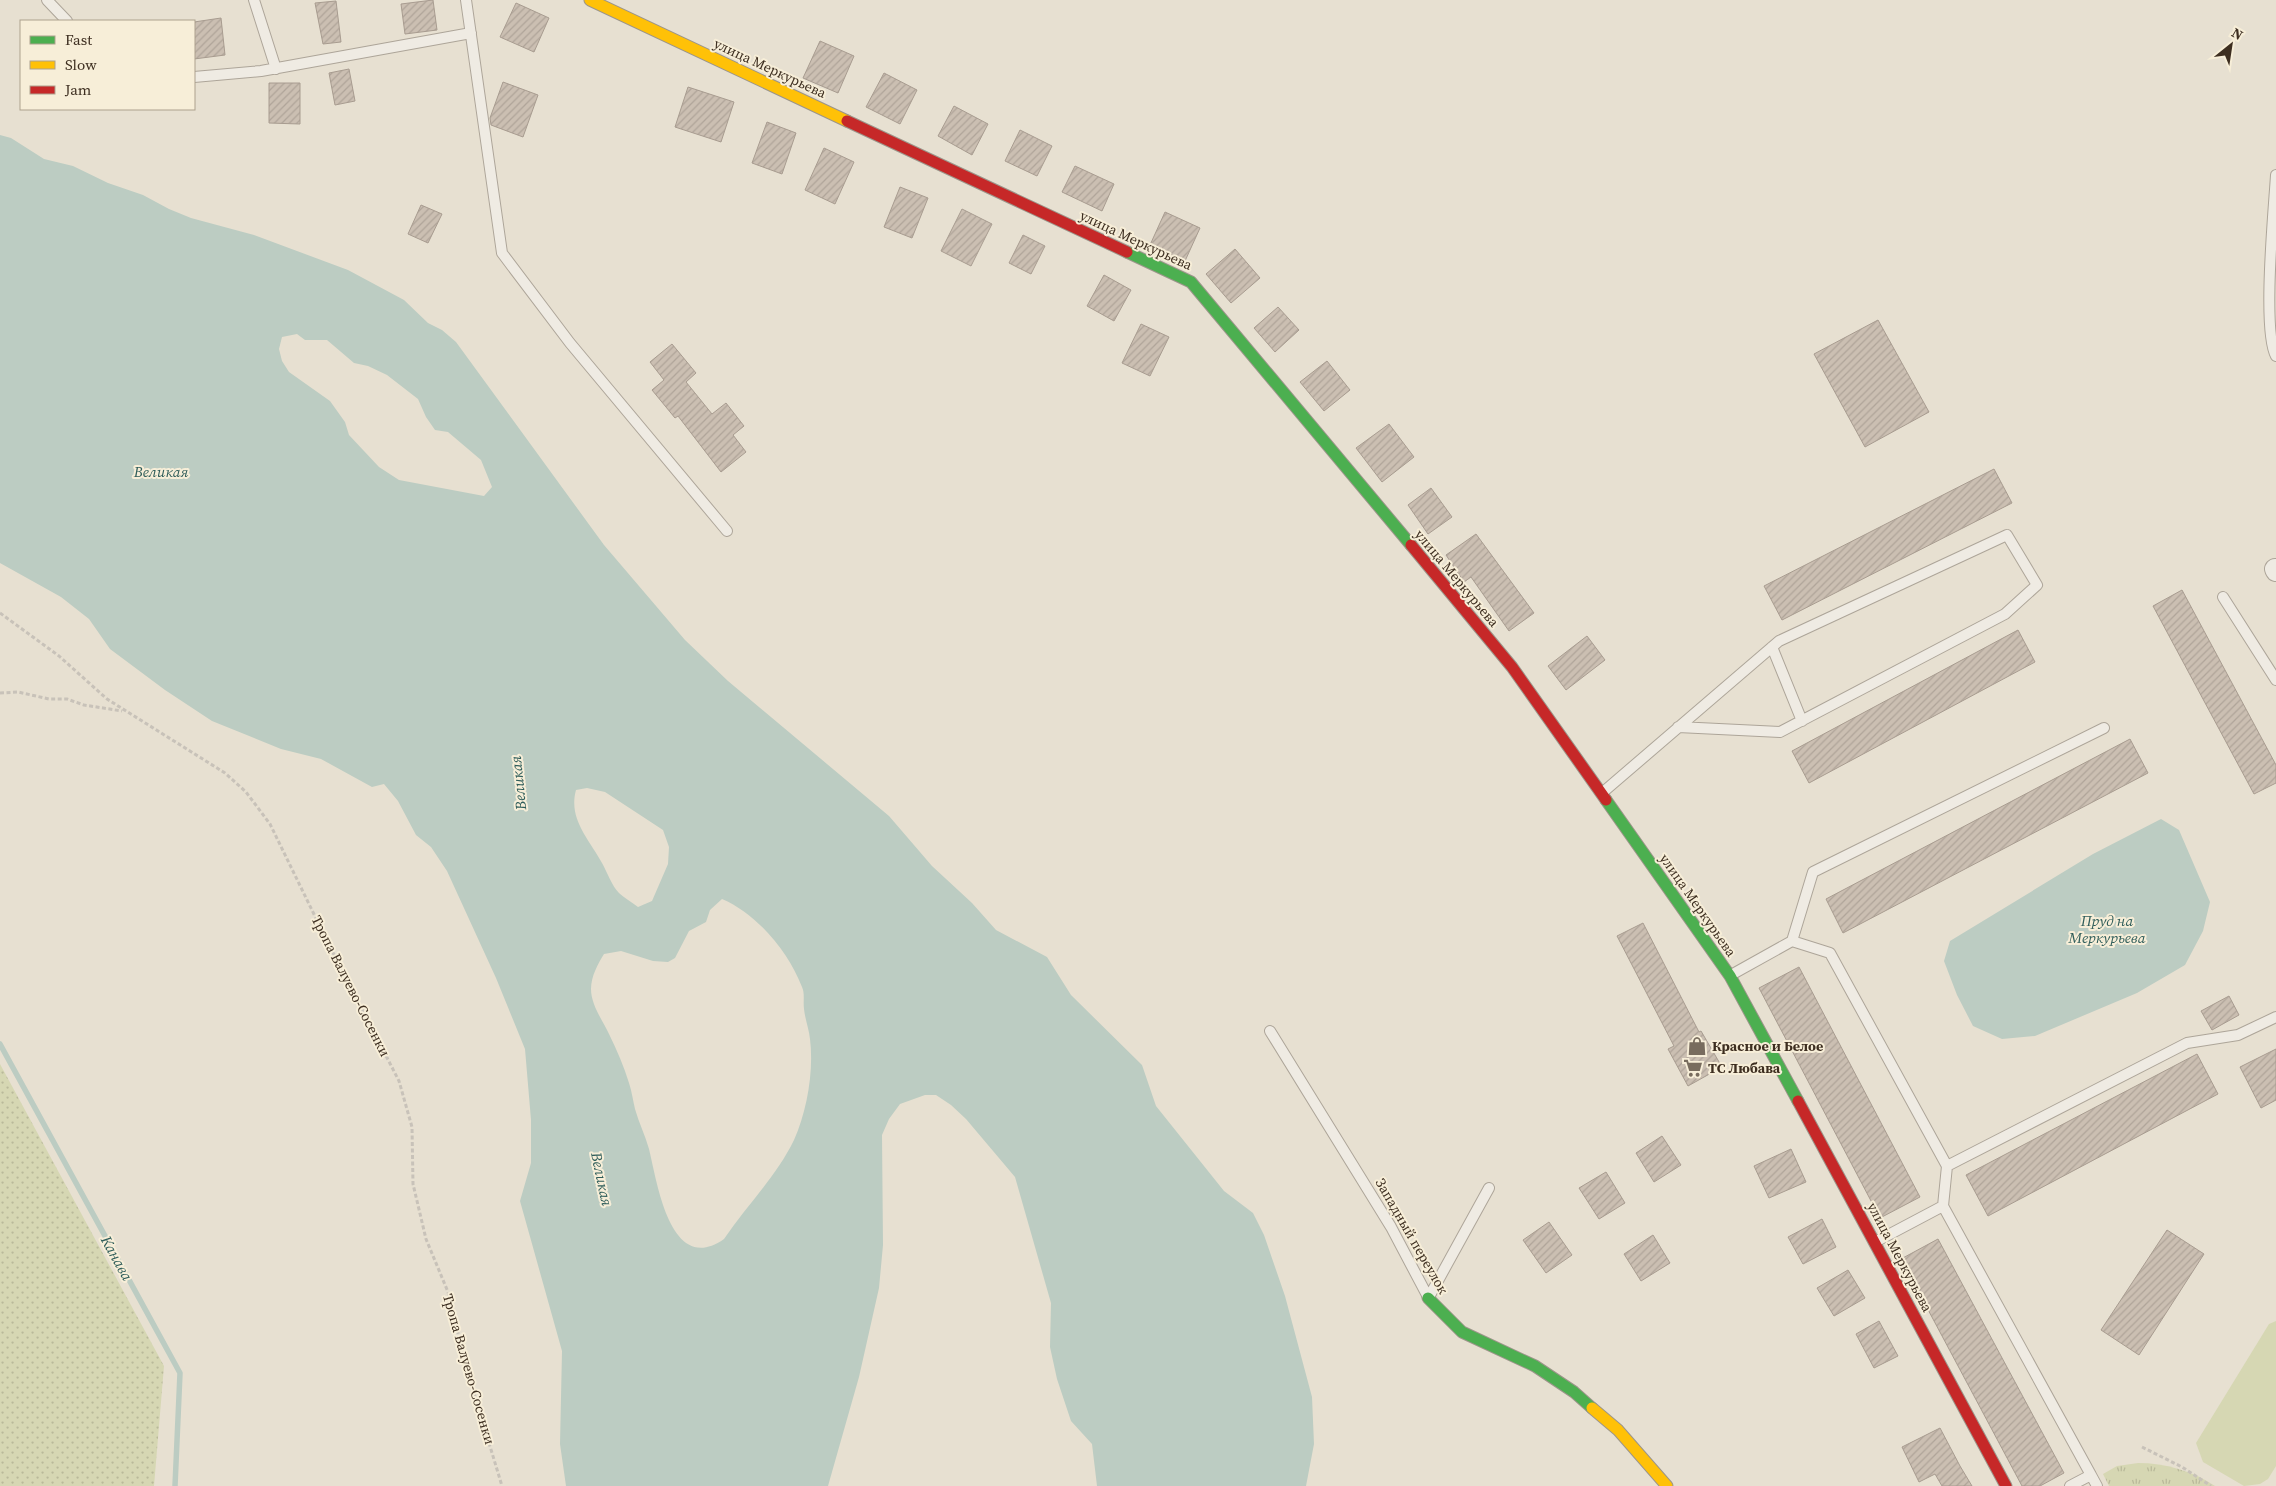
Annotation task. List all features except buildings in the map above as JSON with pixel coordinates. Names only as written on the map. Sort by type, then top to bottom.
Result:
[{"type":"street","name":"улица Меркурьева","points":[[590,0],[1191,282],[1512,668],[1730,976],[2006,1486]]},
{"type":"street","name":"Западный переулок","points":[[1428,1298],[1462,1332],[1535,1366],[1574,1392],[1618,1430],[1667,1486]]},
{"type":"lane","points":[[48,0],[66,20]]},
{"type":"lane","points":[[254,0],[276,69]]},
{"type":"lane","points":[[466,0],[502,253],[570,343],[727,531]]},
{"type":"lane","points":[[195,77],[276,69],[471,33]]},
{"type":"lane","points":[[2276,175],[2272,348],[2276,356]]},
{"type":"lane","points":[[1601,794],[1678,727],[1779,641],[2006,535],[2037,585],[2005,614],[1780,732],[1678,727]]},
{"type":"lane","points":[[2223,597],[2276,680]]},
{"type":"lane","points":[[1772,647],[1802,721]]},
{"type":"lane","points":[[1730,976],[1792,941],[1812,872],[2104,728]]},
{"type":"lane","points":[[1792,941],[1830,953],[1947,1166],[1943,1206],[2097,1486]]},
{"type":"lane","points":[[1947,1166],[2187,1043],[2238,1035],[2276,1017]]},
{"type":"lane","name":"Западный переулок","points":[[1270,1031],[1391,1227],[1428,1298]]},
{"type":"lane","points":[[1428,1298],[1489,1188]]},
{"type":"lane","points":[[1875,1242],[1943,1206]]},
{"type":"lane","points":[[2070,1486],[2091,1475]]},
{"type":"path","name":"Тропа Валуево-Сосенки","points":[[0,613],[59,656],[107,699],[226,773],[246,792],[270,824],[328,943],[385,1050],[399,1081],[412,1127],[413,1184],[426,1239],[448,1292],[467,1370],[502,1486]]},
{"type":"path","points":[[0,693],[18,692],[49,699],[67,699],[125,711]]},
{"type":"path","points":[[2142,1447],[2211,1486]]},
{"type":"green space","points":[[0,1064],[164,1366],[154,1486],[0,1486]]},
{"type":"green space","points":[[2276,1321],[2276,1466],[2268,1479],[2260,1484],[2244,1486],[2203,1462],[2196,1443],[2269,1324]]},
{"type":"green space","points":[[2138,1463],[2158,1464],[2178,1469],[2197,1476],[2215,1486],[2109,1486],[2103,1474],[2117,1466]]},
{"type":"water","name":"Великая","points":[[0,135],[11,138],[44,159],[73,166],[108,183],[143,195],[191,218],[254,235],[348,270],[404,300],[428,323],[442,330],[456,342],[604,545],[685,640],[728,681],[889,816],[932,866],[972,903],[996,930],[1047,957],[1071,995],[1142,1065],[1156,1106],[1224,1191],[1253,1213],[1264,1235],[1285,1296],[1312,1397],[1314,1444],[1306,1486],[1097,1486],[1092,1444],[1071,1421],[1057,1379],[1050,1347],[1051,1303],[1015,1177],[966,1119],[951,1105],[936,1095],[925,1095],[900,1104],[889,1119],[882,1135],[883,1245],[879,1288],[859,1377],[828,1486],[566,1486],[560,1444],[562,1351],[520,1201],[531,1163],[531,1120],[525,1049],[496,978],[447,871],[431,847],[416,835],[398,801],[384,784],[372,787],[321,759],[281,749],[212,721],[165,690],[110,649],[89,619],[61,597],[0,563]],"holes":[[[297,334],[305,340],[327,340],[354,363],[368,366],[387,375],[418,399],[426,417],[435,430],[448,432],[481,460],[492,487],[484,496],[399,480],[379,467],[349,435],[345,422],[330,401],[289,372],[282,361],[279,349],[282,337]],[[587,788],[605,792],[663,830],[669,847],[668,864],[652,901],[638,907],[616,890],[577,820],[574,800],[576,790]],[[722,899],[735,906],[759,924],[789,960],[803,989],[810,1039],[811,1064],[803,1116],[787,1153],[770,1179],[724,1239],[706,1247],[691,1245],[679,1236],[669,1220],[656,1182],[649,1149],[635,1109],[627,1077],[615,1046],[595,1007],[591,984],[597,966],[604,954],[621,951],[653,961],[668,962],[675,958],[689,931],[706,922],[710,910]]]},
{"type":"water","name":"Пруд на Меркурьева","points":[[2161,819],[2179,830],[2210,902],[2203,931],[2185,965],[2137,993],[2035,1036],[2002,1039],[1973,1026],[1957,995],[1944,961],[1950,941],[2093,854]]},
{"type":"waterway","name":"Канава","points":[[0,1044],[180,1373],[175,1486]]},
{"type":"traffic: fast","points":[[1127,252],[1191,282],[1411,545]]},
{"type":"traffic: fast","points":[[1606,800],[1730,976],[1798,1101]]},
{"type":"traffic: fast","points":[[1428,1298],[1462,1332],[1535,1366],[1574,1392],[1592,1408]]},
{"type":"traffic: slow","points":[[590,0],[847,121]]},
{"type":"traffic: slow","points":[[1592,1408],[1618,1430],[1667,1486]]},
{"type":"traffic: jam","points":[[847,121],[1127,252]]},
{"type":"traffic: jam","points":[[1411,545],[1512,667],[1606,800]]},
{"type":"traffic: jam","points":[[1798,1101],[2006,1486]]},
{"type":"place","name":"Красное и Белое","points":[[1697,1046]]},
{"type":"place","name":"ТС Любава","points":[[1693,1068]]}]
